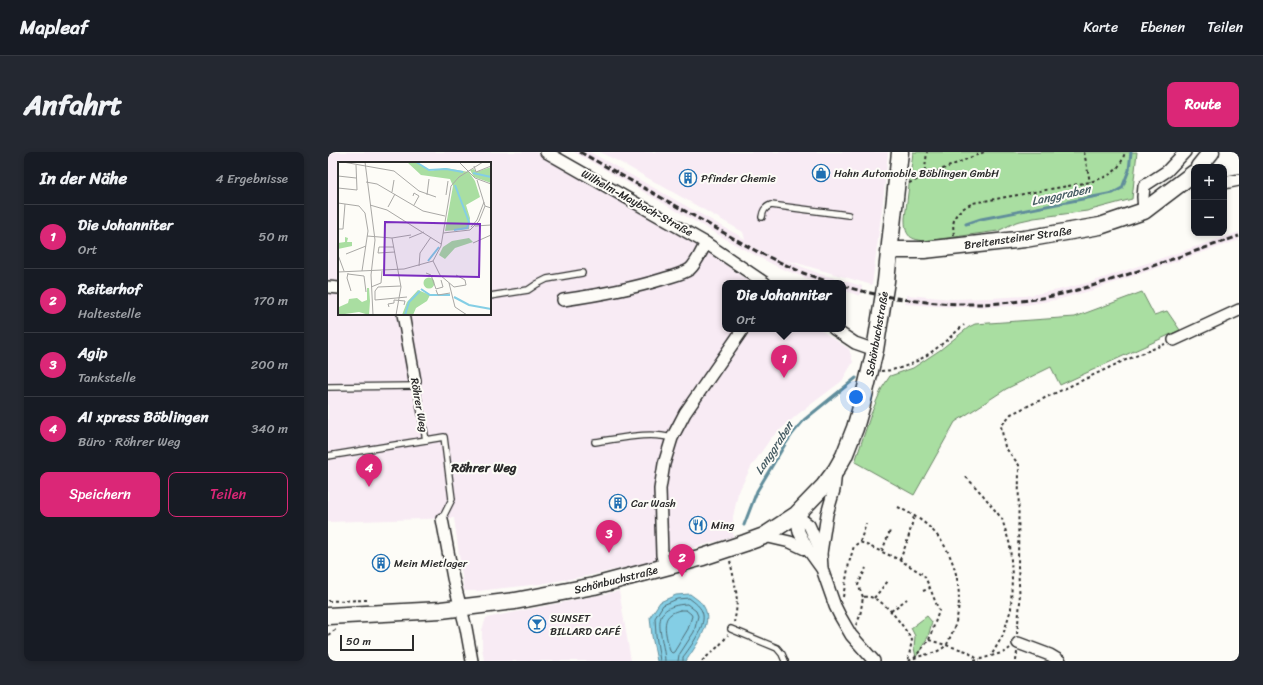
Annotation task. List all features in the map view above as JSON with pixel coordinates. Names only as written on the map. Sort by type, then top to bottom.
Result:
[{"type":"street","name":"Wilhelm-Maybach-Straße","points":[[546,152],[706,243],[761,280]]},
{"type":"street","name":"Schönbuchstraße","points":[[329,618],[441,610],[515,600],[594,586],[727,550],[764,536],[796,515],[820,491],[836,470],[844,456],[855,428],[862,404],[875,350],[886,281],[900,152]]},
{"type":"street","points":[[1144,211],[1144,186],[1167,171],[1185,152]]},
{"type":"street","name":"Breitensteiner Straße","points":[[1202,164],[1211,152]]},
{"type":"street","name":"Breitensteiner Straße","points":[[890,250],[924,250],[1025,239],[1100,226],[1144,211],[1191,176]]},
{"type":"street","points":[[1227,182],[1239,180]]},
{"type":"street","points":[[563,300],[635,288],[679,274],[690,269],[706,243]]},
{"type":"street","points":[[328,287],[338,288]]},
{"type":"street","points":[[1174,340],[1239,310]]},
{"type":"street","name":"Röhrer Weg","points":[[403,315],[415,383]]},
{"type":"street","points":[[665,568],[662,555],[660,489],[664,464],[672,438],[685,413],[741,332]]},
{"type":"street","points":[[838,332],[855,343],[875,350]]},
{"type":"street","points":[[836,470],[834,490],[827,514],[821,553],[822,568],[840,616],[851,635],[874,661]]},
{"type":"street","points":[[796,515],[809,525],[821,553]]},
{"type":"street","points":[[796,515],[799,532],[809,551],[822,568]]},
{"type":"street","name":"Röhrer Weg","points":[[442,519],[453,578],[466,628],[472,661]]},
{"type":"street","points":[[764,536],[790,542],[809,551]]},
{"type":"street","points":[[1018,643],[1050,655],[1060,661]]},
{"type":"lane","points":[[762,217],[766,207],[771,206],[848,215]]},
{"type":"lane","points":[[491,296],[528,290],[547,279],[582,273]]},
{"type":"lane","points":[[328,387],[415,383]]},
{"type":"lane","name":"Röhrer Weg","points":[[415,383],[426,440],[444,437],[452,498],[442,519]]},
{"type":"lane","points":[[595,442],[650,434],[672,438]]},
{"type":"lane","points":[[328,456],[426,440]]},
{"type":"lane","points":[[731,629],[777,648],[782,654],[784,661]]},
{"type":"path","points":[[924,177],[927,152]]},
{"type":"path","points":[[897,188],[984,152]]},
{"type":"path","points":[[1084,152],[1090,182]]},
{"type":"path","points":[[956,246],[952,224],[955,216],[962,209],[973,203],[1090,182],[1107,177],[1115,172],[1123,159],[1125,152]]},
{"type":"path","points":[[870,372],[888,371],[910,365],[926,356],[964,325]]},
{"type":"path","points":[[974,661],[1005,652],[1018,643],[1018,618],[1020,602],[1018,566],[1019,465],[1005,447],[1001,426],[1011,414],[1121,362],[1174,340]]},
{"type":"path","points":[[966,477],[1002,519],[1010,545],[1012,576],[1011,609],[1004,635],[991,656]]},
{"type":"path","points":[[898,507],[922,521],[936,533],[946,549],[953,565],[958,583],[958,613],[956,625],[946,645],[932,654],[915,657],[908,661]]},
{"type":"path","points":[[900,560],[908,539],[914,516]]},
{"type":"path","points":[[840,616],[849,563],[854,546],[860,542],[866,524]]},
{"type":"path","points":[[882,551],[890,532]]},
{"type":"path","points":[[860,542],[900,560],[924,575],[939,611],[929,640],[915,657]]},
{"type":"path","points":[[702,661],[719,646],[731,629],[737,604],[736,592],[727,550]]},
{"type":"path","points":[[860,616],[863,597],[858,585],[866,568]]},
{"type":"path","points":[[874,598],[888,581]]},
{"type":"path","points":[[922,592],[930,588]]},
{"type":"path","points":[[863,597],[868,596],[874,598],[891,611],[905,629],[912,640],[908,661]]},
{"type":"path","points":[[891,611],[907,599]]},
{"type":"path","points":[[929,640],[966,651],[979,660]]},
{"type":"shaded area","points":[[328,152],[536,152],[692,242],[748,280],[722,280],[722,332],[824,332],[849,349],[853,362],[842,381],[797,415],[771,438],[751,467],[738,493],[733,517],[733,537],[681,551],[642,564],[587,576],[540,584],[478,591],[464,591],[454,518],[328,522]]},
{"type":"shaded area","points":[[574,152],[590,152],[745,239],[743,232],[600,152],[888,152],[872,285],[783,259],[820,274],[841,280],[810,280],[780,268],[743,249]]},
{"type":"shaded area","points":[[1239,232],[1239,240],[1093,290],[1060,299],[1026,305],[991,307],[953,307],[905,304],[907,295],[952,299],[991,298],[1025,296],[1058,290],[1091,282]]},
{"type":"shaded area","points":[[846,281],[862,286],[860,296],[846,291]]},
{"type":"shaded area","points":[[619,591],[631,661],[484,661],[482,630],[486,618]]},
{"type":"green space","points":[[913,152],[1137,152],[1132,199],[1087,211],[1016,222],[998,231],[925,241],[911,237],[906,228],[905,218]]},
{"type":"green space","points":[[1142,292],[1154,315],[1167,311],[1180,330],[1060,385],[1051,367],[1006,389],[955,422],[914,495],[855,462],[871,414],[882,388],[890,376],[913,368],[940,350],[969,327],[975,324],[1075,317]]},
{"type":"green space","points":[[927,616],[932,622],[928,637],[916,657],[914,648],[915,636],[911,628]]},
{"type":"water","points":[[690,594],[702,603],[706,613],[707,620],[702,635],[686,661],[657,661],[650,617],[660,602],[676,595]]},
{"type":"waterway","name":"Langgraben","points":[[966,224],[981,219],[1113,193],[1122,188],[1129,170],[1131,152]]},
{"type":"waterway","name":"Langgraben","points":[[744,525],[757,491],[793,433],[804,420],[856,378]]},
{"type":"railway","points":[[580,152],[758,252],[803,273],[823,280]]},
{"type":"railway","points":[[846,287],[891,297],[939,303],[987,304],[1036,299],[1106,282],[1239,236]]},
{"type":"place","name":"Hahn Automobile Böblingen GmbH","points":[[821,173]]},
{"type":"place","name":"Pfinder Chemie","points":[[688,178]]},
{"type":"place","name":"Die Johanniter","points":[[784,378]]},
{"type":"place","name":"AI xpress Böblingen","points":[[369,487]]},
{"type":"place","name":"Car Wash","points":[[618,503]]},
{"type":"place","name":"Ming","points":[[698,525]]},
{"type":"place","name":"Agip","points":[[609,553]]},
{"type":"place","name":"Mein Mietlager","points":[[381,563]]},
{"type":"place","name":"Reiterhof","points":[[682,577]]},
{"type":"place","name":"SUNSET BILLARD CAFÉ","points":[[537,624]]},
{"type":"district","name":"Röhrer Weg","points":[[484,467]]}]
